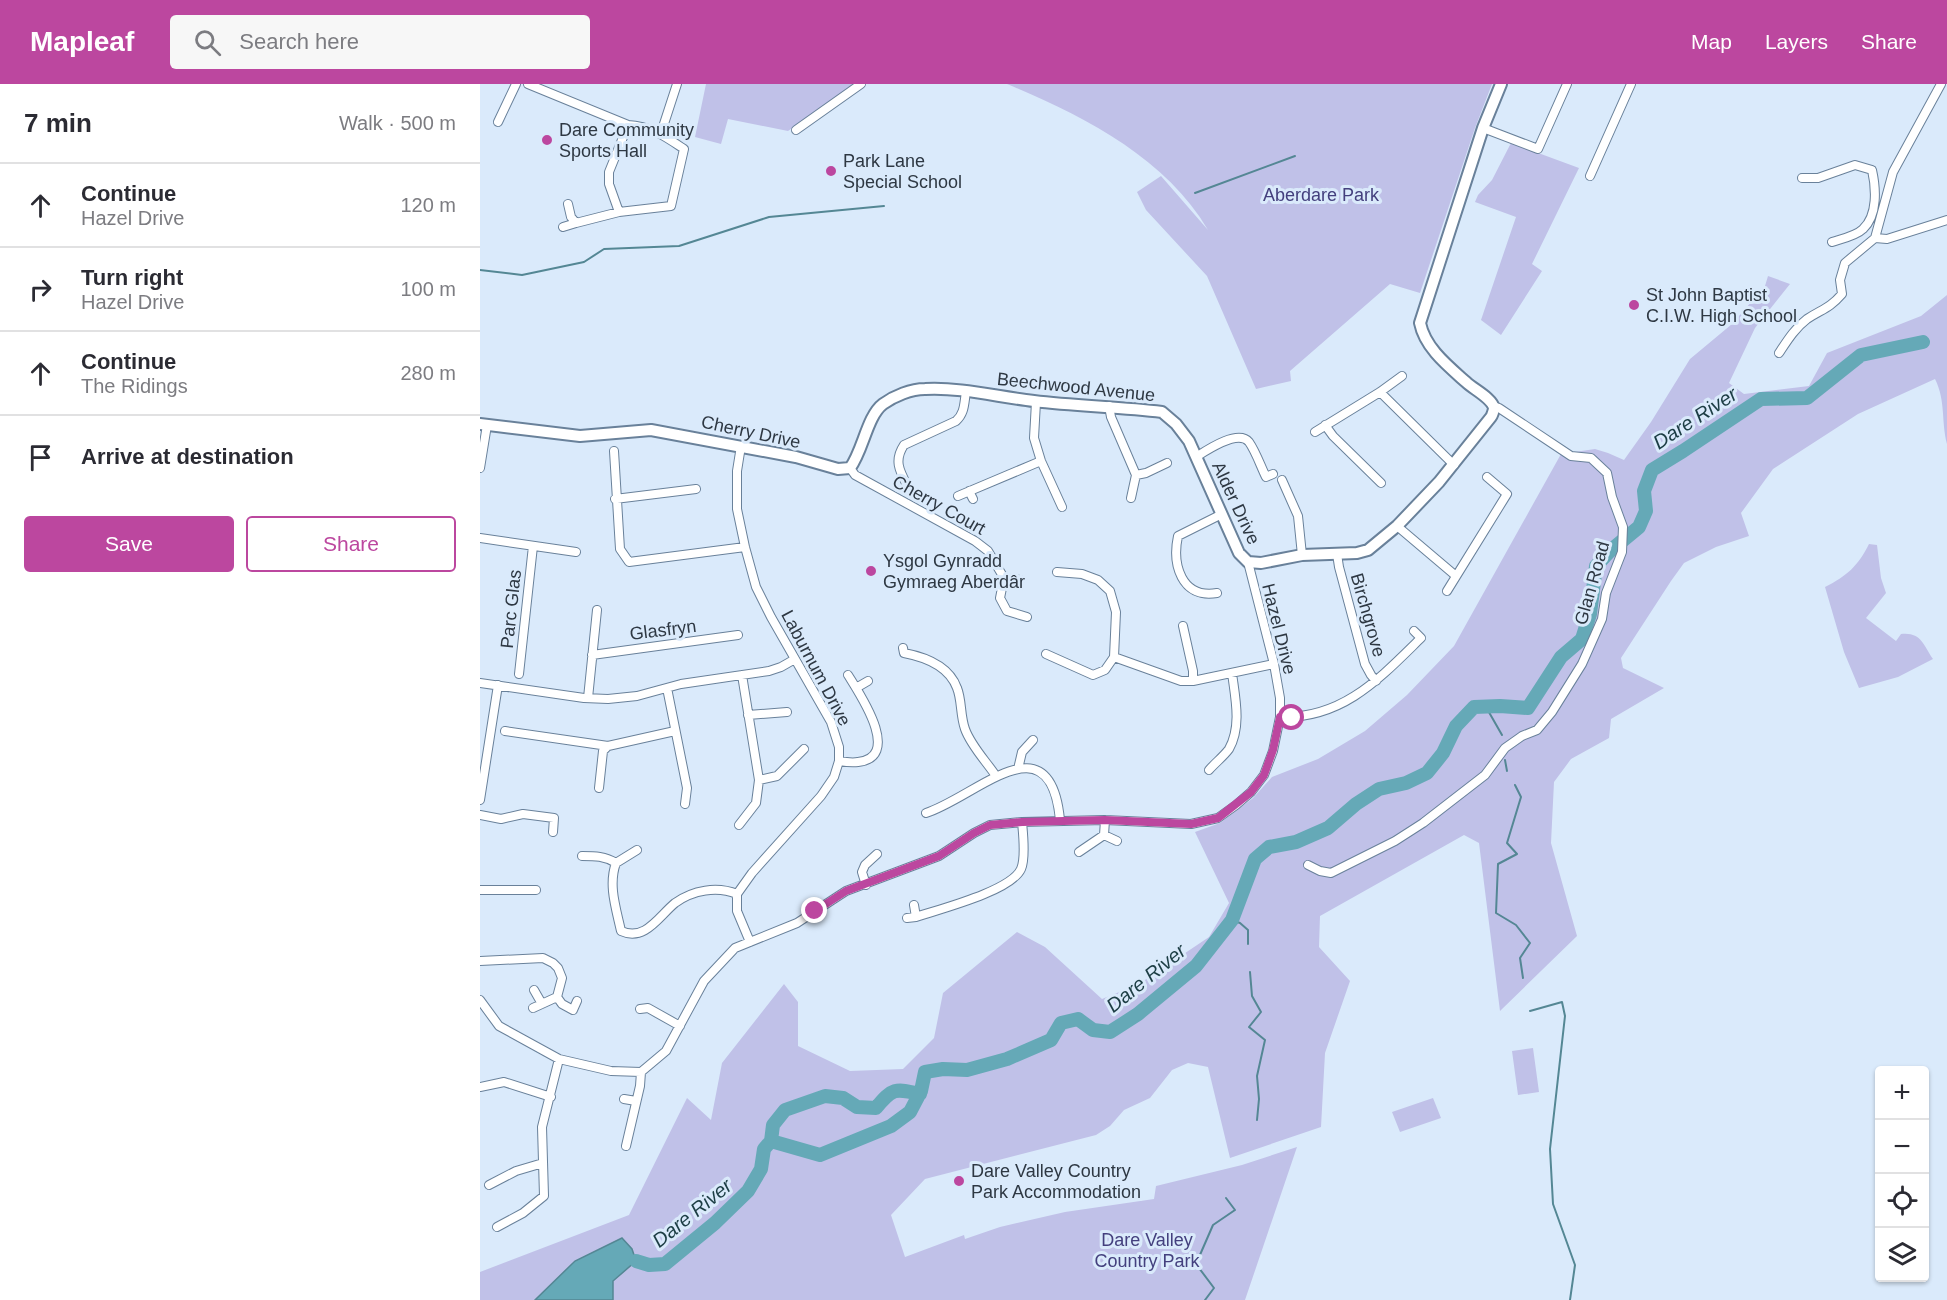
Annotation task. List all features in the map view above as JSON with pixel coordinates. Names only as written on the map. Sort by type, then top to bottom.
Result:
[{"type":"street","points":[[498,122],[516,84]]},
{"type":"street","points":[[528,84],[628,125],[643,126],[661,133],[684,150],[671,206],[619,212],[562,227]]},
{"type":"street","points":[[661,133],[677,84]]},
{"type":"street","points":[[796,130],[861,84]]},
{"type":"street","name":"Glan Road","points":[[1308,865],[1331,873],[1395,841],[1423,823],[1485,775],[1504,748],[1522,736],[1537,730],[1552,712],[1582,664],[1602,619],[1606,593],[1622,552],[1623,527],[1612,497],[1607,473],[1592,458],[1570,456],[1493,406],[1431,348],[1422,332],[1420,323],[1483,128],[1501,84]]},
{"type":"street","points":[[1483,128],[1538,148],[1567,84]]},
{"type":"street","points":[[1590,176],[1630,84]]},
{"type":"street","points":[[1779,353],[1790,336],[1806,320],[1832,306],[1842,294],[1840,280],[1845,263],[1872,240],[1893,172],[1941,84]]},
{"type":"street","points":[[619,212],[609,184],[609,172],[628,125]]},
{"type":"street","points":[[1802,178],[1818,178],[1855,165],[1872,170],[1876,190],[1870,217],[1862,230],[1832,242]]},
{"type":"street","points":[[1875,194],[1886,192]]},
{"type":"street","points":[[568,204],[571,217],[576,223]]},
{"type":"street","points":[[1872,240],[1887,239],[1947,220]]},
{"type":"street","points":[[1315,432],[1402,376]]},
{"type":"street","points":[[850,468],[856,460],[873,418],[880,406],[889,400],[909,391],[925,388],[966,392],[963,413],[956,421],[904,446],[899,453],[897,460],[899,478],[907,485]]},
{"type":"street","name":"Beechwood Avenue","points":[[966,392],[1036,402],[1162,412],[1190,441],[1196,457]]},
{"type":"street","points":[[1380,392],[1454,465]]},
{"type":"street","points":[[1036,402],[1034,438],[1041,461],[1062,507]]},
{"type":"street","points":[[1108,406],[1136,475],[1131,498]]},
{"type":"street","points":[[1248,562],[1261,563],[1302,555],[1357,553],[1368,550],[1396,526],[1454,465],[1491,417],[1493,406]]},
{"type":"street","points":[[480,468],[483,424]]},
{"type":"street","name":"Cherry Drive","points":[[483,424],[580,436],[651,430],[796,457],[838,469],[850,468]]},
{"type":"street","points":[[1325,425],[1333,436],[1381,483]]},
{"type":"street","points":[[1196,457],[1223,441],[1240,437],[1248,440],[1266,477],[1273,474]]},
{"type":"street","name":"Laburnum Drive","points":[[741,447],[737,471],[737,509],[756,587],[831,722],[836,734],[839,762]]},
{"type":"street","points":[[614,451],[615,499],[620,549],[629,562],[745,547]]},
{"type":"street","name":"Alder Drive","points":[[1196,457],[1239,553],[1248,562]]},
{"type":"street","points":[[958,496],[1041,461]]},
{"type":"street","points":[[1136,475],[1167,463]]},
{"type":"street","name":"Cherry Court","points":[[850,468],[855,475],[988,550],[1004,578],[1000,598],[1007,611],[1027,617]]},
{"type":"street","points":[[1447,591],[1507,495],[1487,477]]},
{"type":"street","points":[[1282,480],[1298,516],[1302,555]]},
{"type":"street","points":[[615,499],[696,489]]},
{"type":"street","points":[[969,491],[973,499]]},
{"type":"street","points":[[1216,592],[1208,594],[1194,590],[1183,582],[1174,552],[1178,536],[1222,514]]},
{"type":"street","points":[[1396,526],[1456,576]]},
{"type":"street","name":"Parc Glas","points":[[480,538],[576,552]]},
{"type":"street","name":"Parc Glas","points":[[519,674],[533,546]]},
{"type":"street","name":"Birchgrove","points":[[1337,554],[1365,664],[1376,681]]},
{"type":"street","name":"Hazel Drive","points":[[641,1072],[666,1051],[704,981],[735,948],[797,923],[846,891],[939,856],[990,825],[1060,820],[1191,824],[1218,818],[1251,792],[1264,775],[1273,750],[1280,717],[1280,698],[1274,664],[1248,562]]},
{"type":"street","points":[[1046,654],[1093,675],[1105,670],[1114,657],[1116,612],[1110,591],[1098,580],[1082,574],[1057,572]]},
{"type":"street","points":[[1004,578],[1020,580]]},
{"type":"street","points":[[588,698],[597,610]]},
{"type":"street","points":[[1183,626],[1193,681]]},
{"type":"street","name":"Birchgrove","points":[[1280,717],[1309,715],[1352,699],[1376,681],[1421,638],[1414,631]]},
{"type":"street","name":"Glasfryn","points":[[592,655],[738,635]]},
{"type":"street","points":[[903,648],[904,653],[919,656],[943,668],[957,687],[960,715],[966,732],[996,776]]},
{"type":"street","points":[[1114,657],[1167,677],[1193,681],[1274,664]]},
{"type":"street","points":[[480,683],[608,699],[637,696],[667,688],[769,671],[795,659]]},
{"type":"street","points":[[1209,770],[1229,749],[1235,732],[1237,714],[1232,673]]},
{"type":"street","points":[[739,825],[756,803],[759,780],[742,675]]},
{"type":"street","points":[[750,942],[737,910],[737,894],[752,873],[821,796],[834,777],[839,762],[867,760],[877,745],[877,730],[848,675]]},
{"type":"street","points":[[856,688],[868,681]]},
{"type":"street","points":[[480,795],[498,685]]},
{"type":"street","points":[[667,688],[687,788],[685,804]]},
{"type":"street","points":[[748,715],[787,712]]},
{"type":"street","points":[[505,730],[520,738],[608,746],[675,731]]},
{"type":"street","points":[[480,740],[489,742]]},
{"type":"street","points":[[1018,769],[1022,752],[1032,740]]},
{"type":"street","points":[[599,788],[603,752],[608,746]]},
{"type":"street","points":[[759,780],[777,776],[804,749]]},
{"type":"street","points":[[926,813],[942,808],[996,776],[1028,768],[1043,772],[1058,800],[1060,820]]},
{"type":"street","points":[[678,790],[687,788]]},
{"type":"street","points":[[480,815],[501,819],[523,814],[554,818],[553,832]]},
{"type":"street","points":[[1104,835],[1105,820]]},
{"type":"street","points":[[906,918],[973,899],[1006,884],[1021,868],[1022,822]]},
{"type":"street","points":[[1104,835],[1118,841]]},
{"type":"street","points":[[1079,852],[1104,835]]},
{"type":"street","points":[[637,850],[616,863],[614,871],[613,895],[621,931],[629,934],[642,932],[657,922],[675,903],[693,893],[727,890],[737,894]]},
{"type":"street","points":[[866,885],[862,872],[865,865],[877,854]]},
{"type":"street","points":[[582,856],[608,858],[616,863]]},
{"type":"street","points":[[480,890],[536,890]]},
{"type":"street","points":[[914,905],[916,917]]},
{"type":"street","points":[[480,961],[543,958],[553,963],[562,978],[557,997]]},
{"type":"street","points":[[534,990],[542,1004]]},
{"type":"street","points":[[533,1008],[557,997]]},
{"type":"street","points":[[557,997],[572,1014],[577,1001]]},
{"type":"street","points":[[480,1001],[499,1026],[559,1059],[611,1071],[641,1072],[626,1146]]},
{"type":"street","points":[[640,1009],[648,1008],[680,1026]]},
{"type":"street","points":[[497,1227],[524,1213],[544,1196],[542,1127],[559,1059]]},
{"type":"street","points":[[480,1087],[504,1082],[550,1097]]},
{"type":"street","points":[[624,1099],[636,1101]]},
{"type":"street","points":[[489,1185],[516,1171],[543,1163]]},
{"type":"green space","points":[[706,84],[856,84],[788,131],[728,119],[721,144],[695,137]]},
{"type":"green space","name":"Aberdare Park","points":[[1007,84],[1492,84],[1420,293],[1390,284],[1290,371],[1291,381],[1256,389],[1207,276],[1146,210],[1137,192],[1161,176],[1208,230],[1190,204],[1146,160],[1120,142],[1064,110]]},
{"type":"green space","points":[[1511,143],[1579,168],[1532,264],[1542,271],[1501,335],[1481,320],[1516,217],[1475,202],[1478,195],[1492,180]]},
{"type":"green space","name":"Dare Valley Country Park","points":[[1768,276],[1790,284],[1755,328],[1729,383],[1744,394],[1809,386],[1827,353],[1921,316],[1947,295],[1947,444],[1941,395],[1935,379],[1858,414],[1773,469],[1741,513],[1749,536],[1716,547],[1684,563],[1621,658],[1623,668],[1664,688],[1611,719],[1609,738],[1571,759],[1554,782],[1551,843],[1577,936],[1500,1011],[1479,843],[1464,835],[1320,916],[1319,947],[1350,981],[1325,1053],[1321,1127],[1230,1158],[1208,1067],[1188,1063],[1172,1070],[1150,1098],[1124,1110],[1110,1126],[1096,1135],[925,1179],[891,1215],[905,1257],[964,1235],[965,1239],[1000,1227],[1065,1212],[1154,1199],[1156,1186],[1242,1165],[1297,1147],[1245,1300],[480,1300],[480,1272],[629,1215],[687,1098],[711,1120],[722,1063],[784,984],[798,1002],[798,1046],[850,1071],[903,1069],[934,1038],[943,993],[1017,932],[1045,947],[1102,999],[1139,984],[1209,937],[1229,903],[1195,832],[1220,823],[1253,798],[1272,777],[1318,759],[1365,731],[1407,695],[1454,646],[1561,454],[1595,449],[1624,460],[1651,422],[1690,359],[1732,324],[1765,286]]},
{"type":"green space","points":[[1869,544],[1877,545],[1881,578],[1886,593],[1866,618],[1896,641],[1901,634],[1917,637],[1933,659],[1898,677],[1859,688],[1844,652],[1825,587],[1851,570]]},
{"type":"green space","points":[[1533,1048],[1539,1092],[1518,1095],[1512,1051]]},
{"type":"green space","points":[[1433,1098],[1441,1118],[1400,1132],[1392,1112]]},
{"type":"shaded area","points":[[622,1238],[632,1249],[636,1261],[613,1281],[613,1300],[535,1300],[575,1261]]},
{"type":"waterway","points":[[1195,193],[1295,156]]},
{"type":"waterway","points":[[480,270],[522,275],[584,262],[604,249],[679,246],[769,217],[884,206]]},
{"type":"waterway","name":"Dare River","points":[[636,1261],[649,1265],[665,1264],[715,1223],[748,1191],[761,1169],[764,1149],[771,1141],[820,1155],[891,1126],[910,1112],[921,1091],[925,1072],[943,1069],[967,1070],[1007,1059],[1051,1040],[1061,1023],[1078,1019],[1093,1030],[1110,1032],[1138,1014],[1196,966],[1232,920],[1255,859],[1269,847],[1296,842],[1328,828],[1356,804],[1379,789],[1406,783],[1427,773],[1443,753],[1456,726],[1474,707],[1528,708],[1561,657],[1582,639],[1590,614],[1596,566],[1639,527],[1646,511],[1644,491],[1652,470],[1761,399],[1807,398],[1861,355],[1923,342]]},
{"type":"waterway","points":[[1486,707],[1502,735]]},
{"type":"waterway","points":[[1505,760],[1507,771]]},
{"type":"waterway","points":[[1515,785],[1521,797],[1507,843],[1517,854],[1498,864],[1496,913],[1516,925],[1530,943],[1520,958],[1523,978]]},
{"type":"waterway","points":[[1232,920],[1248,930],[1248,944]]},
{"type":"waterway","points":[[1250,972],[1252,996],[1261,1012],[1249,1027],[1265,1040],[1257,1076],[1259,1099],[1257,1120]]},
{"type":"waterway","points":[[1530,1011],[1562,1002],[1565,1016],[1550,1149],[1553,1204],[1575,1265],[1570,1300]]},
{"type":"waterway","points":[[771,1141],[773,1125],[785,1110],[825,1096],[843,1098],[857,1107],[876,1108],[890,1093],[895,1091],[920,1094]]},
{"type":"waterway","points":[[1205,1300],[1214,1288],[1196,1264],[1213,1225],[1235,1210],[1226,1198]]},
{"type":"place","name":"Dare Community Sports Hall","points":[[547,140]]},
{"type":"place","name":"Park Lane Special School","points":[[831,171]]},
{"type":"place","name":"St John Baptist C.I.W. High School","points":[[1634,305]]},
{"type":"place","name":"Ysgol Gynradd Gymraeg Aberdâr","points":[[871,571]]},
{"type":"place","name":"Dare Valley Country Park Accommodation","points":[[959,1181]]},
{"type":"route","points":[[815,911],[846,891],[939,856],[990,825],[1060,820],[1191,824],[1218,818],[1251,792],[1264,775],[1273,750],[1280,717],[1292,718]]}]
